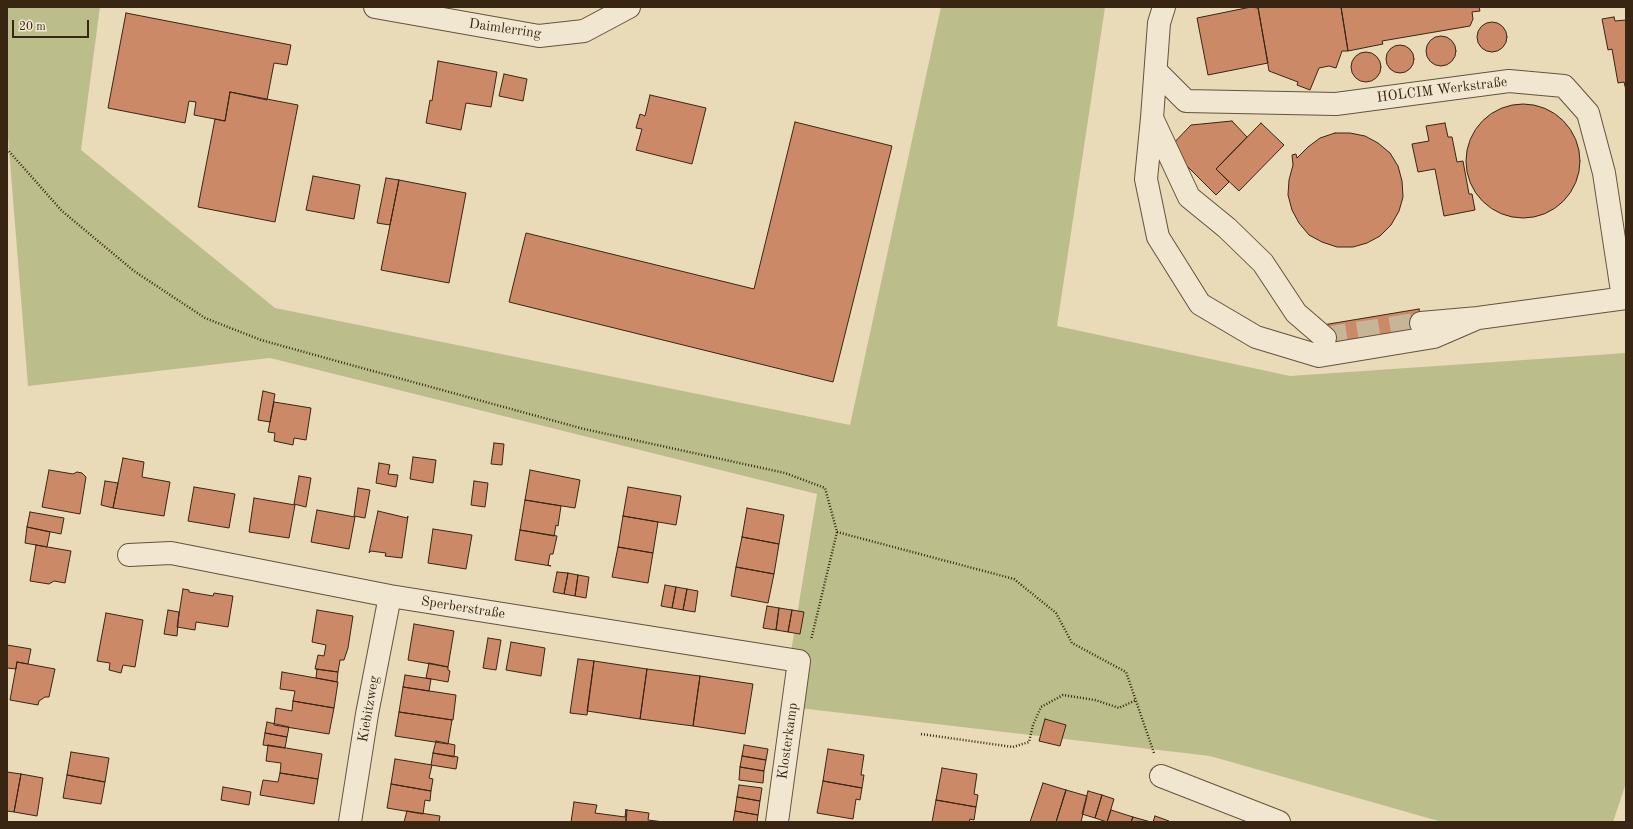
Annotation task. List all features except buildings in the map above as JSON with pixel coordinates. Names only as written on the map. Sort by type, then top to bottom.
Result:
[{"type":"street","name":"Daimlerring","points":[[376,7],[540,36],[584,31],[629,7]]},
{"type":"street","points":[[1164,7],[1159,22],[1146,178],[1158,237],[1200,304],[1256,337],[1319,356],[1434,337],[1478,318]]},
{"type":"street","name":"HOLCIM Werkstraße","points":[[1156,70],[1186,101],[1336,104],[1509,81],[1564,86],[1588,113],[1604,173],[1624,298],[1478,318],[1421,323]]},
{"type":"street","points":[[1152,118],[1189,197],[1227,228],[1263,263],[1296,313],[1325,338]]},
{"type":"street","name":"Sperberstraße","points":[[129,555],[171,553],[390,596],[799,661]]},
{"type":"street","name":"Kiebitzweg","points":[[350,822],[367,714],[390,596]]},
{"type":"street","name":"Klosterkamp","points":[[777,822],[799,661]]},
{"type":"street","points":[[1162,776],[1278,822]]},
{"type":"path","points":[[7,149],[62,210],[134,271],[205,318],[261,340],[576,427],[785,473],[825,488],[837,532],[810,644],[799,661]]},
{"type":"path","points":[[837,532],[1014,579],[1056,613],[1072,643],[1126,672],[1162,776]]},
{"type":"path","points":[[921,734],[1013,746],[1029,742],[1033,725],[1041,707],[1063,695],[1095,700],[1119,708],[1136,700]]},
{"type":"green space","points":[[7,7],[100,7],[81,150],[275,308],[850,425],[941,7],[1105,7],[1057,326],[1290,376],[1626,353],[1626,783],[1613,822],[1442,822],[1210,756],[782,706],[817,494],[270,358],[28,386],[7,124]]},
{"type":"tunnel","points":[[1325,338],[1421,323]]}]
